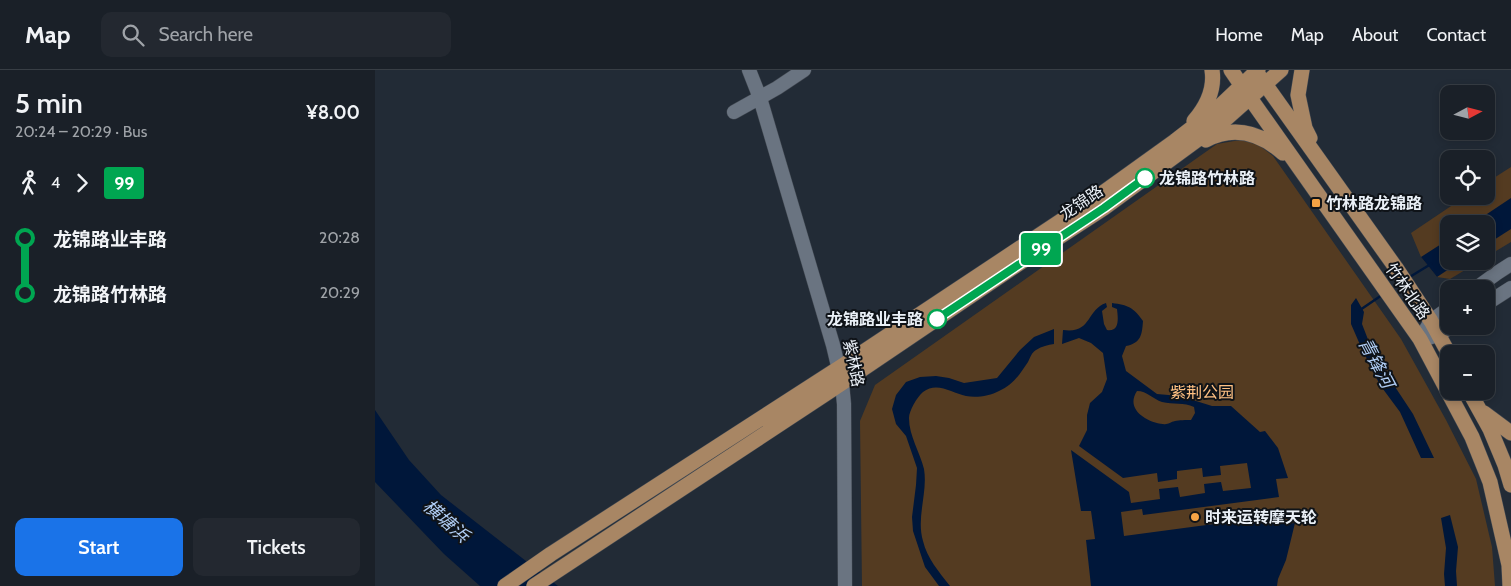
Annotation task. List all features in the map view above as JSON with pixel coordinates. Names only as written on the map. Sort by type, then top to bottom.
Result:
[{"type":"main road","points":[[1177,147],[1210,96],[1212,70]]},
{"type":"main road","name":"竹林北路","points":[[1231,70],[1420,339],[1472,437],[1490,482],[1509,566],[1510,586]]},
{"type":"main road","name":"龙锦路","points":[[840,376],[1104,208],[1177,147],[1219,107],[1246,92],[1265,85],[1281,70]]},
{"type":"main road","points":[[1302,70],[1298,95],[1305,128],[1328,173]]},
{"type":"main road","name":"龙锦路","points":[[1246,92],[1257,71]]},
{"type":"main road","name":"竹林北路","points":[[1257,71],[1265,85],[1396,268],[1431,321],[1444,345]]},
{"type":"main road","points":[[1177,147],[1218,134],[1238,131],[1262,138],[1297,164]]},
{"type":"main road","points":[[505,586],[551,554],[840,376]]},
{"type":"main road","points":[[533,586],[840,376]]},
{"type":"main road","points":[[1474,400],[1508,465],[1511,487],[1490,482]]},
{"type":"main road","points":[[1479,409],[1511,433]]},
{"type":"main road","points":[[1490,482],[1508,465]]},
{"type":"street","points":[[734,112],[804,70]]},
{"type":"street","name":"紫林路","points":[[755,71],[759,98],[840,376],[844,404],[845,586]]},
{"type":"street","points":[[1487,280],[1511,264]]},
{"type":"street","points":[[1495,298],[1511,288]]},
{"type":"street","points":[[1420,339],[1431,321],[1440,314]]},
{"type":"street","points":[[1420,339],[1439,335]]},
{"type":"green space","name":"紫荆公园","points":[[1240,140],[1255,142],[1273,156],[1401,339],[1476,479],[1492,547],[1495,586],[862,586],[860,421],[875,385],[1217,144]]},
{"type":"green space","points":[[1511,167],[1511,242],[1495,252],[1495,215],[1440,215],[1440,270],[1465,270],[1450,279],[1437,277],[1421,257],[1411,233],[1453,205],[1495,205],[1495,177]]},
{"type":"water","points":[[1511,198],[1511,229],[1495,239],[1495,215],[1486,215]]},
{"type":"water","points":[[1440,245],[1440,270],[1448,270],[1437,277],[1421,257]]},
{"type":"water","points":[[1356,298],[1364,312],[1362,324],[1374,355],[1413,414],[1434,458],[1421,458],[1400,412],[1380,385],[1361,347],[1351,324],[1351,305]]},
{"type":"water","points":[[1106,303],[1107,307],[1102,311],[1107,330],[1114,329],[1117,324],[1117,309],[1112,307],[1112,303],[1130,307],[1143,321],[1140,338],[1135,343],[1126,346],[1122,356],[1126,371],[1157,394],[1180,396],[1212,406],[1231,406],[1260,432],[1265,431],[1278,448],[1288,478],[1276,479],[1279,497],[1143,515],[1142,509],[1121,512],[1124,536],[1281,515],[1282,524],[1295,523],[1286,560],[1277,586],[1091,586],[1086,540],[1095,539],[1091,511],[1081,511],[1071,450],[1129,492],[1131,503],[1160,499],[1159,489],[1178,487],[1180,497],[1205,493],[1204,484],[1221,482],[1223,491],[1251,488],[1247,463],[1220,466],[1221,475],[1203,477],[1202,468],[1177,471],[1177,479],[1158,482],[1157,473],[1123,478],[1079,446],[1087,430],[1087,415],[1090,403],[1102,392],[1107,379],[1103,353],[1091,343],[1079,338],[1062,344],[1063,330],[1072,330],[1084,325],[1100,306]],"holes":[[[1137,391],[1141,391],[1162,402],[1190,405],[1194,407],[1195,413],[1191,420],[1168,424],[1150,421],[1135,409],[1134,398]]]},
{"type":"water","points":[[1054,329],[1054,344],[1035,351],[1019,375],[1004,389],[974,397],[945,389],[928,389],[918,397],[912,408],[909,415],[909,425],[924,469],[925,478],[921,532],[930,559],[950,586],[939,586],[925,567],[913,531],[912,517],[917,468],[906,436],[896,424],[892,409],[896,395],[906,382],[920,377],[936,376],[964,383],[997,378],[1020,350],[1034,337]]},
{"type":"water","name":"横塘浜","points":[[375,410],[409,460],[441,495],[558,586],[480,586],[444,554],[375,482]]},
{"type":"water","points":[[1450,515],[1458,547],[1457,586],[1445,586],[1446,548],[1441,518]]},
{"type":"waterway","name":"青锋河","points":[[1408,278],[1431,264]]},
{"type":"waterway","name":"青锋河","points":[[1360,310],[1382,295]]},
{"type":"bus line","name":"99","points":[[937,319],[1104,208],[1145,178]]},
{"type":"place","name":"龙锦路竹林路","points":[[1145,178]]},
{"type":"place","name":"竹林路龙锦路","points":[[1316,203]]},
{"type":"place","name":"龙锦路业丰路","points":[[937,319]]},
{"type":"place","name":"时来运转摩天轮","points":[[1195,517]]}]
